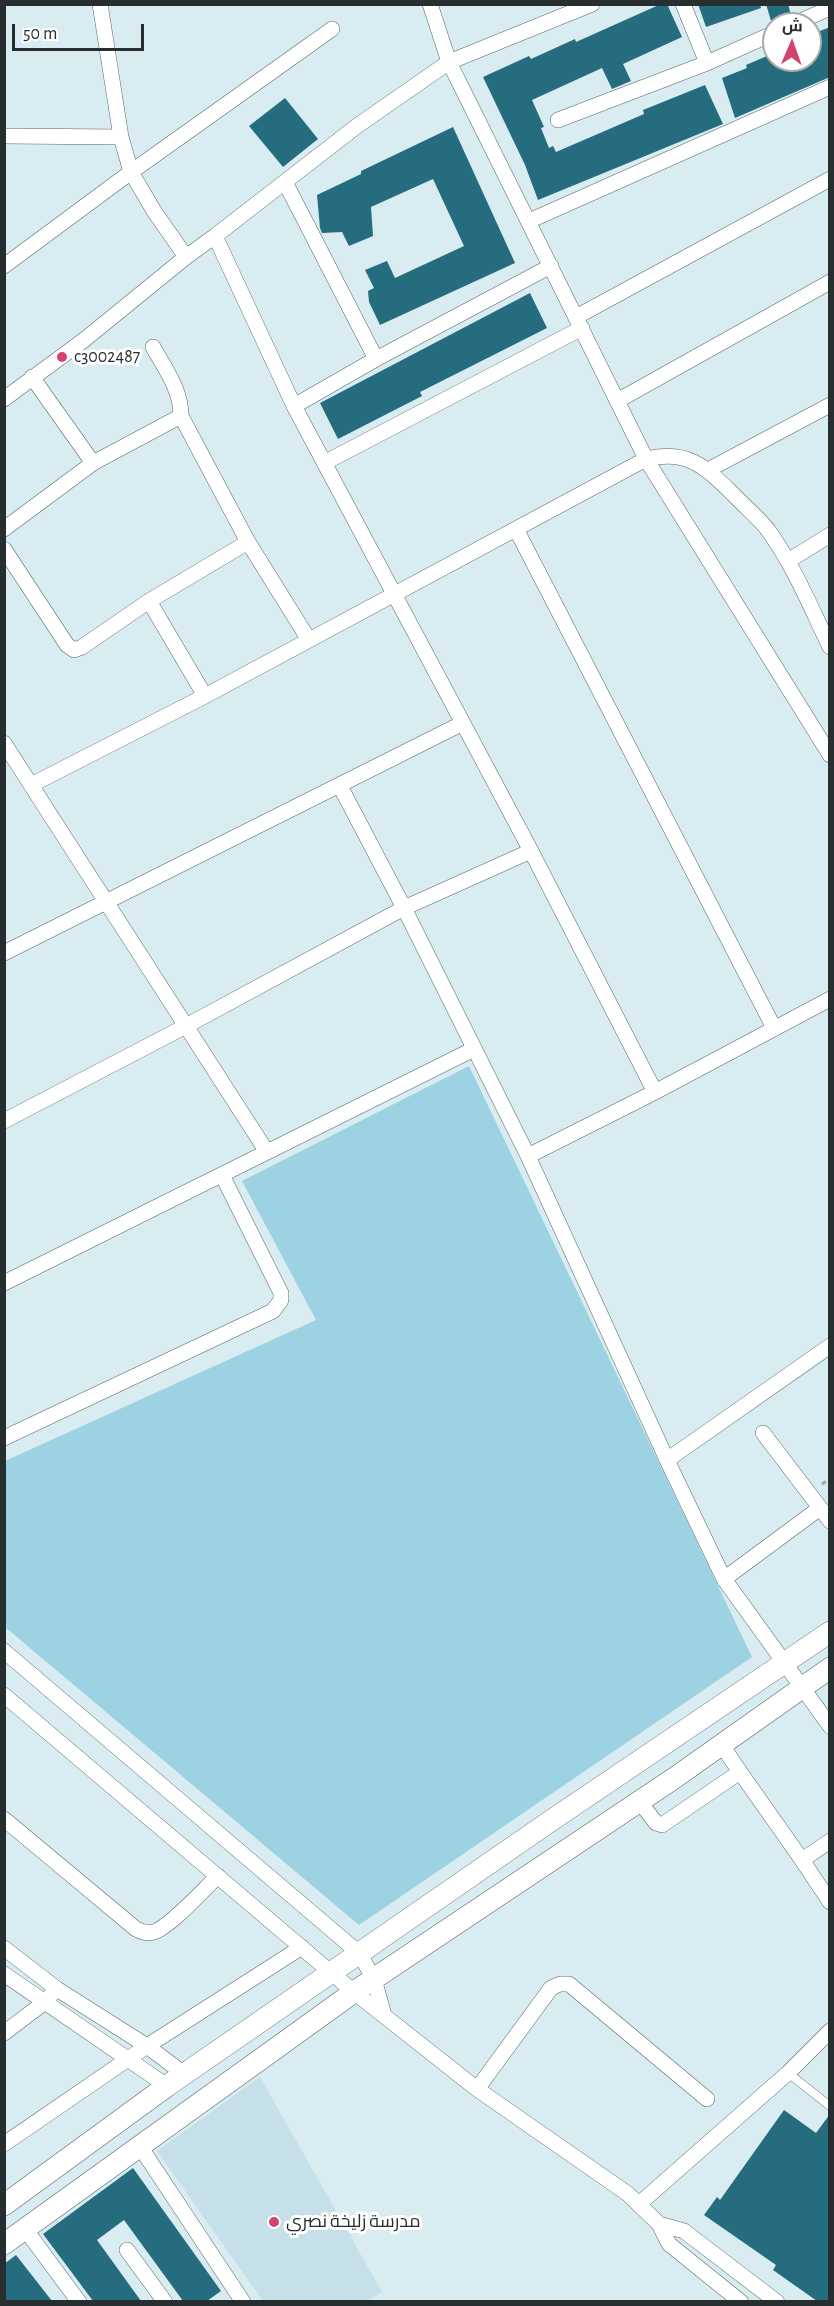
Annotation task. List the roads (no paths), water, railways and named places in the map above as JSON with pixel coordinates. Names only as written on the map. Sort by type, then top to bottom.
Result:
[{"type":"street","points":[[100,4],[121,137],[131,172],[154,211],[186,256]]},
{"type":"street","points":[[430,4],[449,62],[530,221],[646,459],[830,755]]},
{"type":"street","points":[[4,399],[84,340],[186,256],[357,126],[449,62],[592,4]]},
{"type":"street","points":[[683,4],[707,63]]},
{"type":"street","points":[[4,266],[131,172],[332,29]]},
{"type":"street","points":[[558,120],[707,63],[762,38]]},
{"type":"street","points":[[530,221],[830,87]]},
{"type":"street","points":[[4,136],[121,137]]},
{"type":"street","points":[[324,463],[579,322],[830,179]]},
{"type":"street","points":[[285,182],[376,359]]},
{"type":"street","points":[[215,236],[294,406],[531,851],[655,1092]]},
{"type":"street","points":[[294,406],[376,359],[550,266]]},
{"type":"street","points":[[617,400],[830,282]]},
{"type":"street","points":[[153,347],[177,389],[182,416],[248,542],[309,640]]},
{"type":"street","points":[[32,377],[93,463]]},
{"type":"street","points":[[708,470],[830,405]]},
{"type":"street","points":[[4,529],[93,463],[182,416]]},
{"type":"street","points":[[31,784],[395,596],[646,459],[664,455],[686,458],[708,470],[766,528],[788,561],[830,647]]},
{"type":"street","points":[[516,530],[774,1028]]},
{"type":"street","points":[[788,561],[830,535]]},
{"type":"street","points":[[4,549],[68,645],[74,650],[82,647],[149,601],[248,542]]},
{"type":"street","points":[[149,601],[205,696]]},
{"type":"street","points":[[4,953],[463,723]]},
{"type":"street","points":[[4,743],[267,1152]]},
{"type":"street","points":[[340,786],[528,1156],[724,1579],[783,1664],[830,1726]]},
{"type":"street","points":[[4,1121],[404,908],[531,851]]},
{"type":"street","points":[[528,1156],[830,999]]},
{"type":"street","points":[[4,1283],[474,1048]]},
{"type":"street","points":[[4,1438],[273,1311],[278,1306],[281,1293],[222,1174]]},
{"type":"street","points":[[667,1460],[830,1346]]},
{"type":"street","points":[[763,1433],[830,1521]]},
{"type":"street","points":[[724,1579],[820,1508]]},
{"type":"street","points":[[4,2205],[176,2080],[358,1953],[830,1632]]},
{"type":"street","points":[[4,1651],[358,1953],[374,1979],[384,2015]]},
{"type":"street","points":[[4,2244],[354,1992],[639,1801],[830,1668]]},
{"type":"street","points":[[4,1695],[354,1992],[477,2089],[628,2194],[658,2224],[669,2244],[741,2301]]},
{"type":"street","points":[[721,1744],[830,1902]]},
{"type":"street","points":[[639,1801],[656,1823],[662,1825],[740,1773]]},
{"type":"street","points":[[4,1819],[135,1929],[144,1933],[153,1932],[165,1926],[218,1876]]},
{"type":"street","points":[[802,1860],[830,1841]]},
{"type":"street","points":[[4,2144],[147,2046],[302,1947]]},
{"type":"street","points":[[4,1948],[57,1989],[147,2046],[176,2080]]},
{"type":"street","points":[[4,1974],[129,2060],[176,2080]]},
{"type":"street","points":[[477,2089],[551,1988],[560,1984],[569,1984],[707,2099]]},
{"type":"street","points":[[4,2033],[45,2002],[57,1989]]},
{"type":"street","points":[[639,2204],[788,2073],[830,2031]]},
{"type":"street","points":[[139,2145],[243,2301]]},
{"type":"street","points":[[658,2224],[684,2231],[777,2301]]},
{"type":"street","points":[[25,2229],[79,2301]]},
{"type":"street","points":[[126,2250],[165,2301]]},
{"type":"lane","points":[[788,2073],[830,2106]]},
{"type":"place","name":"c3002487","points":[[62,357]]},
{"type":"place","name":"مدرسة زليخة نصري","points":[[274,2222]]}]
